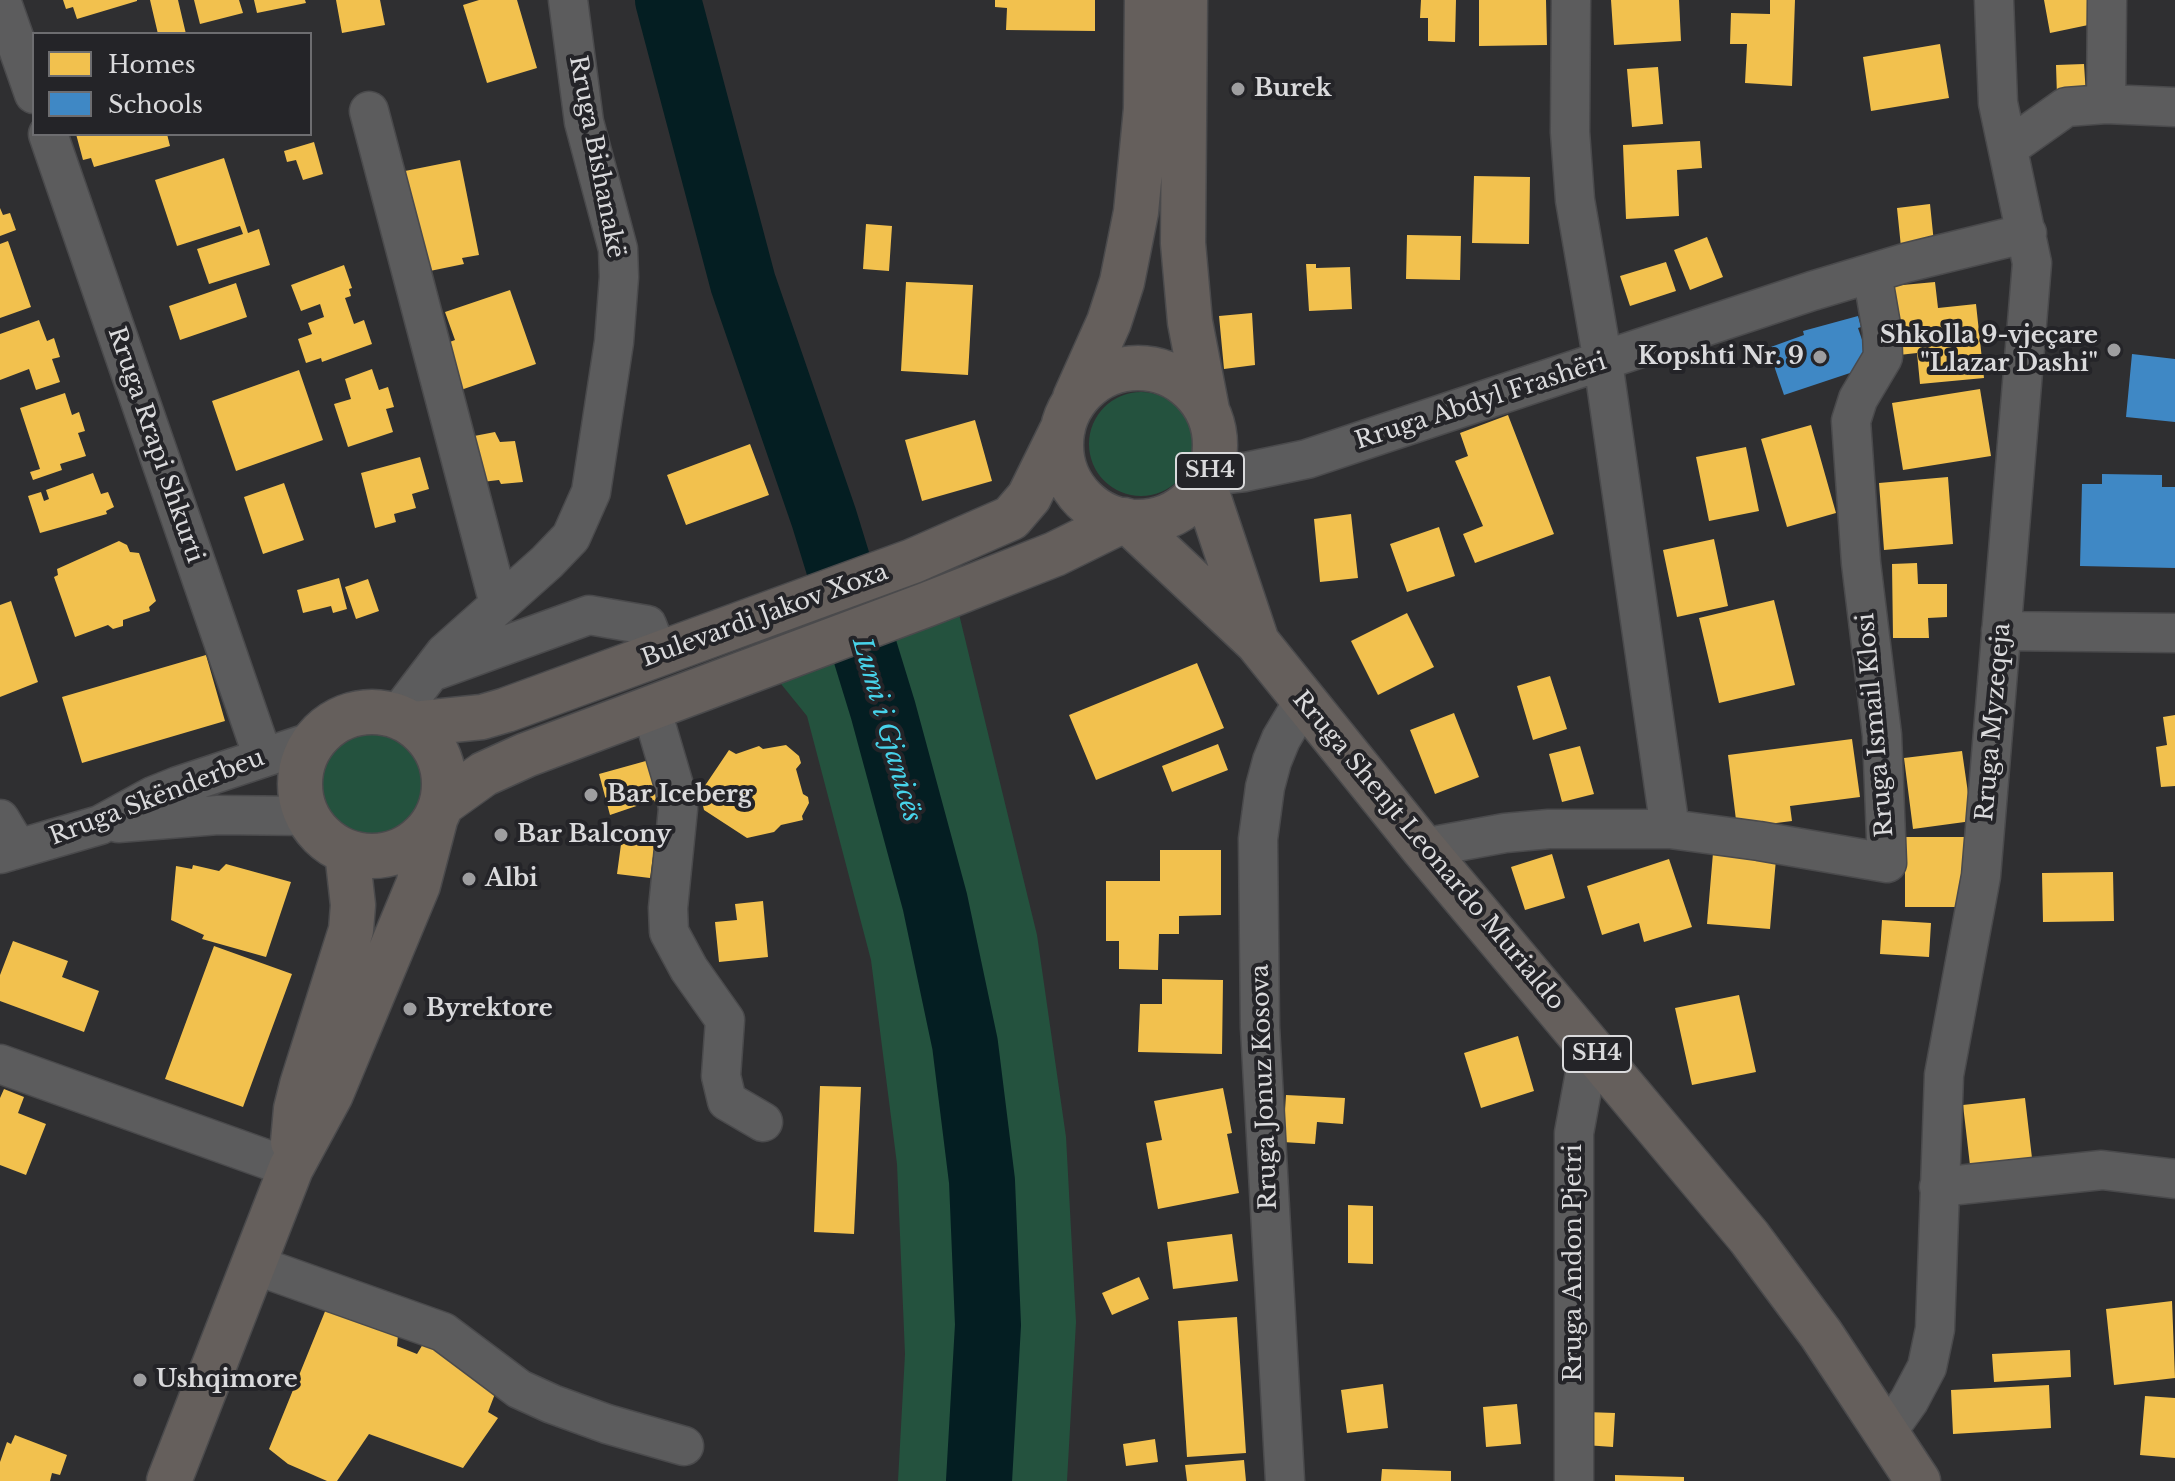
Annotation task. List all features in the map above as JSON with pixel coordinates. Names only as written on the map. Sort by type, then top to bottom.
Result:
[{"type":"main road","name":"SH4","points":[[1147,0],[1146,109],[1136,212],[1122,282],[1109,322],[1067,418],[1062,456],[1071,483],[1090,505],[1106,515],[1143,522],[1171,514],[1196,496],[1206,480],[1215,450],[1215,436],[1190,322],[1183,243],[1185,0]]},
{"type":"main road","points":[[1067,418],[1081,394],[1103,377],[1120,370],[1138,368],[1166,373],[1182,382],[1207,410]]},
{"type":"main road","name":"Bulevardi Jakov Xoxa","points":[[405,720],[482,717],[659,656],[913,561],[1011,518],[1029,497],[1067,418]]},
{"type":"main road","name":"Rruga Shenjt Leonardo Murialdo","points":[[1206,480],[1257,642]]},
{"type":"main road","name":"Bulevardi Jakov Xoxa","points":[[439,812],[484,774],[1055,554],[1126,520]]},
{"type":"main road","name":"Rruga Shenjt Leonardo Murialdo","points":[[1126,520],[1257,642],[1423,848],[1749,1237],[1821,1334],[1918,1481]]},
{"type":"main road","points":[[169,1481],[291,1168],[331,1094],[418,885],[439,812],[445,786],[437,751],[426,736],[405,720],[382,712],[351,715],[324,730],[314,741],[301,770],[300,786],[307,816],[324,838],[347,852],[380,856],[397,852],[412,845],[439,812]]},
{"type":"main road","points":[[291,1168],[296,1109],[302,1085],[351,930],[353,905],[347,852]]},
{"type":"street","points":[[1,0],[32,88]]},
{"type":"street","name":"Rruga Bishanakë","points":[[405,720],[428,673],[445,653],[571,537],[591,492],[614,342],[618,249],[584,122],[568,0]]},
{"type":"street","points":[[1571,0],[1570,132],[1574,186],[1603,362],[1670,829]]},
{"type":"street","name":"Rruga Myzeqeja","points":[[1887,1432],[1909,1401],[1927,1367],[1935,1329],[1944,1075],[1981,876],[2032,263],[1998,103],[1994,0]]},
{"type":"street","points":[[2106,104],[2107,0]]},
{"type":"street","points":[[2008,148],[2066,107],[2106,104],[2175,107]]},
{"type":"street","points":[[369,111],[499,604]]},
{"type":"street","name":"Rruga Rrapi Shkurti","points":[[49,136],[263,757]]},
{"type":"street","name":"Rruga Abdyl Frashëri","points":[[1206,480],[1307,459],[1872,273],[2027,233]]},
{"type":"street","name":"Rruga Ismail Klosi","points":[[1423,848],[1505,833],[1549,829],[1670,829],[1887,863],[1882,735],[1860,548],[1851,421],[1858,399],[1883,357],[1872,273]]},
{"type":"street","points":[[428,673],[589,615],[647,625],[659,656]]},
{"type":"street","points":[[2001,631],[2175,633]]},
{"type":"street","name":"Rruga Jonuz Kosova","points":[[1285,1481],[1260,1027],[1258,839],[1272,761],[1303,702]]},
{"type":"street","name":"Bulevardi Jakov Xoxa","points":[[651,708],[678,809],[668,908],[669,932],[689,969],[725,1020],[721,1076],[727,1101],[763,1122]]},
{"type":"street","name":"Rruga Skënderbeu","points":[[6,841],[100,825],[153,796],[314,741]]},
{"type":"street","points":[[100,825],[218,815],[307,816]]},
{"type":"street","name":"Rruga Andon Pjetri","points":[[1574,1481],[1574,1133],[1590,1046]]},
{"type":"street","points":[[0,1064],[291,1168]]},
{"type":"street","points":[[1939,1187],[2102,1170],[2175,1179]]},
{"type":"street","points":[[252,1264],[443,1332],[519,1389],[552,1404],[684,1446]]},
{"type":"green space","points":[[1141,392],[1161,396],[1178,407],[1189,424],[1193,444],[1189,464],[1178,481],[1161,492],[1141,496],[1121,492],[1104,481],[1093,464],[1089,444],[1093,424],[1104,407],[1121,396]]},
{"type":"green space","points":[[959,614],[1037,935],[1066,1137],[1076,1322],[1067,1481],[898,1481],[905,1354],[897,1164],[871,960],[807,716],[777,679]]},
{"type":"green space","points":[[374,733],[394,737],[411,748],[422,765],[426,785],[422,805],[411,822],[394,833],[374,837],[354,833],[337,822],[326,805],[322,785],[326,765],[337,748],[354,737]]},
{"type":"building: Homes","points":[[63,0],[137,1],[77,19],[73,7],[66,9]]},
{"type":"building: Homes","points":[[150,0],[178,0],[186,32],[158,32]]},
{"type":"building: Homes","points":[[194,0],[239,0],[243,13],[200,24]]},
{"type":"building: Homes","points":[[254,0],[305,0],[306,3],[257,13]]},
{"type":"building: Homes","points":[[336,0],[380,0],[385,25],[342,33]]},
{"type":"building: Homes","points":[[479,0],[517,0],[537,68],[487,83],[463,5]]},
{"type":"building: Homes","points":[[995,0],[1095,0],[1095,31],[1006,30],[1007,8],[995,7]]},
{"type":"building: Homes","points":[[1421,0],[1456,0],[1455,42],[1428,41],[1428,18],[1420,18]]},
{"type":"building: Homes","points":[[1479,0],[1546,0],[1547,45],[1479,46]]},
{"type":"building: Homes","points":[[1611,0],[1679,0],[1681,41],[1614,45]]},
{"type":"building: Homes","points":[[1770,0],[1795,0],[1792,86],[1745,83],[1747,44],[1730,44],[1731,13],[1770,14]]},
{"type":"building: Homes","points":[[2044,0],[2089,0],[2093,24],[2050,33]]},
{"type":"building: Homes","points":[[1940,44],[1949,98],[1871,111],[1863,57]]},
{"type":"building: Homes","points":[[2084,64],[2086,95],[2057,96],[2056,65]]},
{"type":"building: Homes","points":[[1658,67],[1663,124],[1632,127],[1627,69]]},
{"type":"building: Homes","points":[[77,136],[168,136],[170,146],[94,167],[91,158],[83,160]]},
{"type":"building: Homes","points":[[1700,141],[1702,168],[1677,170],[1679,216],[1626,219],[1623,145]]},
{"type":"building: Homes","points":[[314,142],[323,174],[303,180],[296,160],[287,162],[284,151]]},
{"type":"building: Homes","points":[[224,158],[248,233],[259,229],[270,265],[209,284],[197,249],[243,234],[240,226],[177,246],[155,180]]},
{"type":"building: Homes","points":[[460,160],[479,255],[462,258],[464,264],[425,272],[405,171]]},
{"type":"building: Homes","points":[[1474,176],[1530,177],[1529,244],[1472,243]]},
{"type":"building: Homes","points":[[1930,204],[1934,243],[1901,247],[1897,208]]},
{"type":"building: Homes","points":[[0,208],[3,215],[10,213],[16,230],[0,236]]},
{"type":"building: Homes","points":[[866,224],[892,226],[889,271],[863,269]]},
{"type":"building: Homes","points":[[1407,235],[1461,236],[1460,280],[1406,279]]},
{"type":"building: Homes","points":[[1707,237],[1723,277],[1690,290],[1674,250]]},
{"type":"building: Homes","points":[[8,241],[31,307],[0,318],[0,244]]},
{"type":"building: Homes","points":[[1666,262],[1676,291],[1630,306],[1620,276]]},
{"type":"building: Homes","points":[[1306,264],[1316,264],[1316,268],[1350,267],[1352,309],[1309,311]]},
{"type":"building: Homes","points":[[344,265],[352,288],[349,289],[351,296],[345,298],[354,324],[364,320],[372,344],[322,362],[321,358],[306,363],[298,339],[312,334],[308,323],[324,317],[320,304],[301,311],[291,285]]},
{"type":"building: Homes","points":[[906,282],[973,285],[968,375],[901,371]]},
{"type":"building: Homes","points":[[1935,282],[1938,308],[1976,304],[1984,378],[1920,384],[1917,353],[1899,355],[1892,286]]},
{"type":"building: Homes","points":[[236,283],[247,317],[180,340],[169,306]]},
{"type":"building: Homes","points":[[510,290],[536,364],[455,392],[439,346],[455,340],[445,312]]},
{"type":"building: Homes","points":[[1252,313],[1255,365],[1224,369],[1219,316]]},
{"type":"building: Homes","points":[[39,320],[47,341],[54,338],[60,357],[52,359],[60,382],[36,390],[29,369],[0,380],[0,334]]},
{"type":"building: Homes","points":[[372,369],[379,390],[388,387],[394,407],[386,409],[393,432],[348,447],[334,404],[351,399],[345,379]]},
{"type":"building: Homes","points":[[299,370],[323,440],[236,471],[212,401]]},
{"type":"building: Homes","points":[[1980,389],[1991,456],[1903,470],[1892,403]]},
{"type":"building: Homes","points":[[65,393],[72,415],[79,412],[85,431],[78,433],[86,456],[60,464],[62,470],[33,480],[30,472],[40,469],[20,408]]},
{"type":"building: Homes","points":[[1508,415],[1554,534],[1475,563],[1463,534],[1483,526],[1455,461],[1468,456],[1460,433]]},
{"type":"building: Homes","points":[[975,420],[992,481],[922,501],[905,440]]},
{"type":"building: Homes","points":[[1811,425],[1836,513],[1787,527],[1761,439]]},
{"type":"building: Homes","points":[[495,432],[500,442],[515,441],[523,482],[482,482],[469,437]]},
{"type":"building: Homes","points":[[750,444],[769,495],[686,525],[667,475]]},
{"type":"building: Homes","points":[[1746,447],[1759,511],[1709,521],[1696,457]]},
{"type":"building: Homes","points":[[420,457],[429,489],[412,494],[416,508],[394,514],[396,522],[375,528],[361,473]]},
{"type":"building: Homes","points":[[93,473],[101,494],[108,492],[114,507],[106,511],[107,514],[40,533],[28,496],[41,492],[44,501],[49,499],[46,490]]},
{"type":"building: Homes","points":[[1948,477],[1953,544],[1884,550],[1879,483]]},
{"type":"building: Homes","points":[[284,483],[304,540],[263,554],[244,497]]},
{"type":"building: Homes","points":[[1351,514],[1358,578],[1320,582],[1314,519]]},
{"type":"building: Homes","points":[[1439,527],[1455,576],[1407,592],[1390,544]]},
{"type":"building: Homes","points":[[1714,539],[1728,606],[1677,617],[1663,550]]},
{"type":"building: Homes","points":[[119,541],[127,545],[130,552],[139,553],[156,601],[149,607],[150,611],[123,620],[123,626],[113,629],[108,625],[75,637],[54,577],[58,575],[57,569]]},
{"type":"building: Homes","points":[[1917,563],[1918,584],[1947,584],[1947,617],[1928,618],[1929,638],[1893,638],[1892,564]]},
{"type":"building: Homes","points":[[339,578],[347,609],[333,613],[331,606],[303,613],[297,590]]},
{"type":"building: Homes","points":[[368,579],[379,611],[356,619],[345,587]]},
{"type":"building: Homes","points":[[1774,600],[1795,685],[1719,703],[1699,618]]},
{"type":"building: Homes","points":[[11,601],[38,682],[0,697],[0,605]]},
{"type":"building: Homes","points":[[1407,613],[1434,667],[1378,695],[1351,641]]},
{"type":"building: Homes","points":[[206,655],[225,721],[82,763],[62,697]]},
{"type":"building: Homes","points":[[1197,663],[1224,728],[1096,780],[1069,715]]},
{"type":"building: Homes","points":[[1550,676],[1567,729],[1533,740],[1517,686]]},
{"type":"building: Homes","points":[[1454,713],[1479,777],[1435,794],[1410,730]]},
{"type":"building: Homes","points":[[2175,715],[2175,786],[2161,787],[2156,747],[2167,745],[2163,717]]},
{"type":"building: Homes","points":[[1852,739],[1860,797],[1790,806],[1792,821],[1737,828],[1728,755]]},
{"type":"building: Homes","points":[[1218,744],[1228,770],[1172,792],[1162,766]]},
{"type":"building: Homes","points":[[786,745],[799,756],[801,763],[796,769],[809,803],[803,820],[781,825],[774,832],[747,838],[704,810],[700,793],[729,750],[736,754],[759,746],[763,749]]},
{"type":"building: Homes","points":[[1580,746],[1594,794],[1562,802],[1549,754]]},
{"type":"building: Homes","points":[[1962,751],[1972,821],[1913,829],[1904,758]]},
{"type":"building: Homes","points":[[653,759],[665,800],[654,800],[610,815],[599,774]]},
{"type":"building: Homes","points":[[622,837],[655,842],[650,878],[617,874]]},
{"type":"building: Homes","points":[[1905,837],[1965,837],[1964,907],[1905,907]]},
{"type":"building: Homes","points":[[1160,850],[1221,850],[1221,915],[1179,916],[1179,934],[1159,934],[1158,970],[1119,969],[1119,941],[1106,941],[1106,881],[1160,881]]},
{"type":"building: Homes","points":[[1713,853],[1776,859],[1770,929],[1707,924]]},
{"type":"building: Homes","points":[[1552,854],[1565,898],[1525,910],[1511,867]]},
{"type":"building: Homes","points":[[1669,859],[1692,927],[1644,942],[1639,923],[1602,935],[1587,886]]},
{"type":"building: Homes","points":[[226,864],[291,882],[266,957],[202,939],[204,935],[171,920],[176,866],[192,869],[193,865],[219,871]]},
{"type":"building: Homes","points":[[2113,872],[2114,921],[2043,922],[2042,873]]},
{"type":"building: Homes","points":[[763,901],[768,957],[719,962],[715,922],[737,920],[735,904]]},
{"type":"building: Homes","points":[[1882,920],[1931,923],[1929,957],[1880,954]]},
{"type":"building: Homes","points":[[13,941],[68,961],[62,977],[99,991],[84,1032],[0,1001],[0,975]]},
{"type":"building: Homes","points":[[214,946],[292,974],[243,1107],[165,1079]]},
{"type":"building: Homes","points":[[1162,979],[1223,980],[1222,1054],[1138,1052],[1140,1004],[1162,1004]]},
{"type":"building: Homes","points":[[1739,995],[1756,1072],[1692,1085],[1675,1008]]},
{"type":"building: Homes","points":[[1518,1036],[1534,1091],[1481,1108],[1464,1053]]},
{"type":"building: Homes","points":[[820,1086],[861,1087],[854,1234],[814,1232]]},
{"type":"building: Homes","points":[[1223,1088],[1232,1133],[1227,1134],[1239,1193],[1158,1209],[1146,1143],[1162,1140],[1154,1101]]},
{"type":"building: Homes","points":[[4,1089],[24,1097],[18,1113],[46,1124],[26,1175],[0,1165],[0,1098]]},
{"type":"building: Homes","points":[[1286,1095],[1345,1098],[1343,1124],[1317,1122],[1315,1144],[1283,1142]]},
{"type":"building: Homes","points":[[2025,1098],[2032,1158],[1970,1165],[1963,1105]]},
{"type":"building: Homes","points":[[1348,1205],[1373,1206],[1373,1264],[1348,1263]]},
{"type":"building: Homes","points":[[1232,1234],[1238,1281],[1173,1289],[1167,1242]]},
{"type":"building: Homes","points":[[1139,1277],[1149,1299],[1112,1315],[1102,1293]]},
{"type":"building: Homes","points":[[2172,1301],[2175,1378],[2114,1385],[2106,1309]]},
{"type":"building: Homes","points":[[326,1309],[398,1335],[397,1346],[417,1354],[423,1344],[492,1376],[498,1386],[488,1412],[498,1418],[463,1468],[369,1434],[337,1481],[327,1481],[288,1464],[269,1449]]},
{"type":"building: Homes","points":[[1237,1317],[1246,1453],[1187,1457],[1178,1321]]},
{"type":"building: Homes","points":[[2070,1350],[2071,1377],[1994,1382],[1992,1354]]},
{"type":"building: Homes","points":[[1383,1384],[1388,1428],[1347,1433],[1341,1390]]},
{"type":"building: Homes","points":[[2049,1385],[2051,1428],[1953,1434],[1951,1390]]},
{"type":"building: Homes","points":[[2145,1396],[2175,1398],[2175,1458],[2140,1455]]},
{"type":"building: Homes","points":[[1517,1404],[1521,1444],[1486,1447],[1483,1407]]},
{"type":"building: Homes","points":[[1586,1412],[1615,1413],[1613,1447],[1585,1445]]},
{"type":"building: Homes","points":[[15,1435],[67,1455],[60,1475],[52,1473],[50,1481],[0,1481],[0,1462],[7,1442],[11,1444]]},
{"type":"building: Homes","points":[[1155,1439],[1158,1462],[1126,1466],[1123,1444]]},
{"type":"building: Homes","points":[[1244,1460],[1246,1481],[1187,1481],[1185,1465]]},
{"type":"building: Homes","points":[[1382,1469],[1451,1471],[1451,1481],[1381,1481]]},
{"type":"building: Homes","points":[[1615,1475],[1684,1477],[1684,1481],[1615,1481]]},
{"type":"building: Schools","name":"Kopshti Nr. 9","points":[[1858,316],[1861,327],[1858,328],[1871,366],[1784,395],[1768,348],[1804,335],[1803,331]]},
{"type":"building: Schools","points":[[2132,354],[2175,359],[2175,422],[2126,417]]},
{"type":"building: Schools","points":[[2102,474],[2162,475],[2162,487],[2175,487],[2175,568],[2080,566],[2082,484],[2102,484]]},
{"type":"waterway","name":"Lumi i Gjanicës","points":[[668,0],[743,283],[824,518],[883,710],[935,902],[965,1044],[982,1181],[988,1325],[979,1481]]},
{"type":"place","name":"Burek","points":[[1238,89]]},
{"type":"place","name":"Shkolla 9-vjeçare \"Llazar Dashi\"","points":[[2114,350]]},
{"type":"place","name":"Kopshti Nr. 9","points":[[1820,357]]},
{"type":"place","name":"Bar Iceberg","points":[[591,795]]},
{"type":"place","name":"Bar Balcony","points":[[501,835]]},
{"type":"place","name":"Albi","points":[[469,879]]},
{"type":"place","name":"Byrektore","points":[[410,1009]]},
{"type":"place","name":"Ushqimore","points":[[140,1380]]}]
